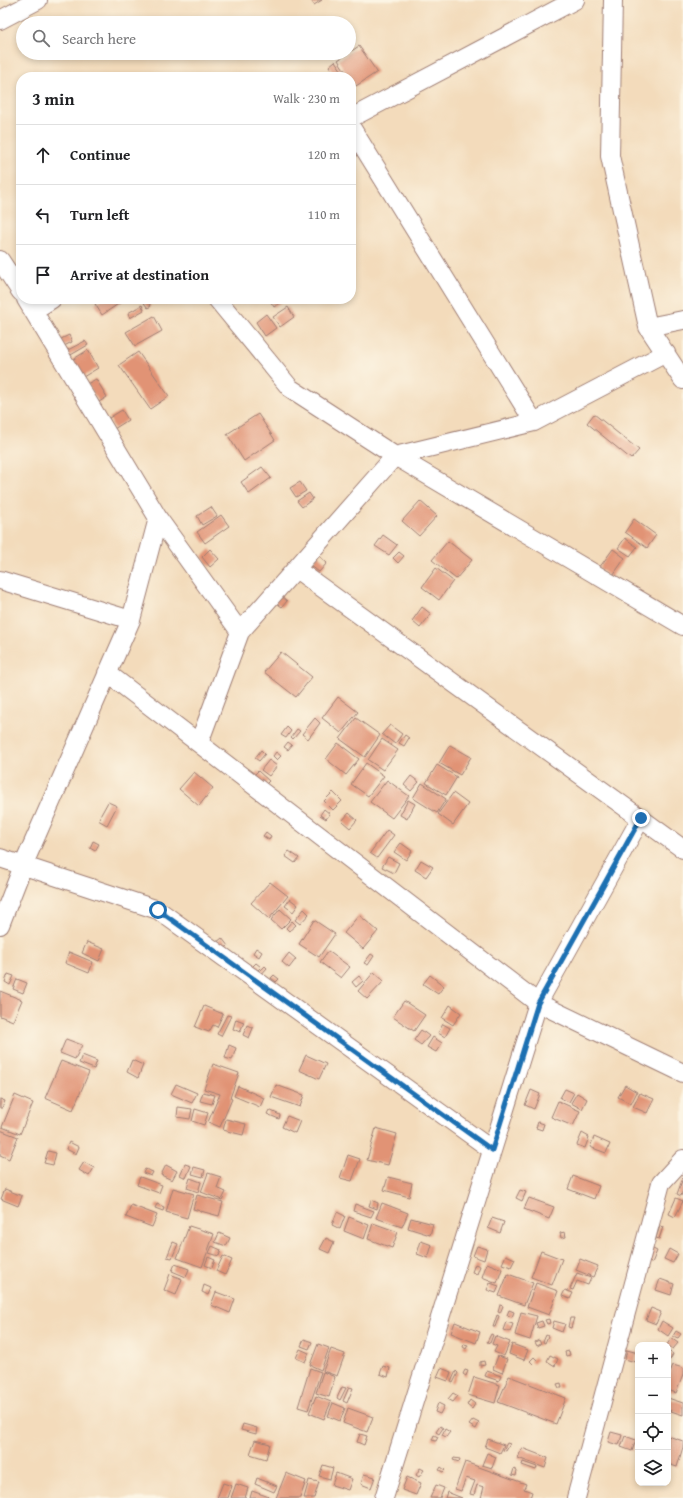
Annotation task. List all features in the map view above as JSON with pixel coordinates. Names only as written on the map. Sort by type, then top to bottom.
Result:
[{"type":"street","points":[[0,20],[38,0]]},
{"type":"street","points":[[356,115],[575,0]]},
{"type":"street","points":[[613,0],[610,156],[648,327],[683,380]]},
{"type":"street","points":[[356,135],[534,422]]},
{"type":"street","points":[[0,260],[16,284]]},
{"type":"street","points":[[221,304],[290,388],[395,456],[683,626]]},
{"type":"street","points":[[30,305],[158,518],[240,632]]},
{"type":"street","points":[[648,327],[683,320]]},
{"type":"street","points":[[199,743],[240,632],[395,456],[534,422],[666,353]]},
{"type":"street","points":[[0,925],[23,866],[130,620],[158,518]]},
{"type":"street","points":[[296,568],[683,848]]},
{"type":"street","points":[[0,580],[130,620]]},
{"type":"street","points":[[107,673],[538,1003],[683,1073]]},
{"type":"street","points":[[384,1498],[538,1003],[641,818]]},
{"type":"street","points":[[0,858],[158,910],[492,1150]]},
{"type":"street","points":[[576,1498],[661,1183],[683,1159]]},
{"type":"building","points":[[311,0],[322,0],[314,5]]},
{"type":"building","points":[[359,46],[377,72],[356,86],[356,72],[346,72],[338,60],[356,60],[356,48]]},
{"type":"building","points":[[335,61],[343,72],[333,72],[329,66]]},
{"type":"building","points":[[95,304],[118,304],[102,315]]},
{"type":"building","points":[[145,304],[149,304],[151,306],[148,308]]},
{"type":"building","points":[[142,305],[144,310],[130,318],[128,313]]},
{"type":"building","points":[[288,307],[294,317],[280,327],[273,317]]},
{"type":"building","points":[[266,314],[276,328],[265,336],[256,322]]},
{"type":"building","points":[[154,316],[162,331],[135,346],[126,332]]},
{"type":"building","points":[[69,335],[72,342],[64,346],[61,339]]},
{"type":"building","points":[[85,341],[88,345],[69,356],[66,351]]},
{"type":"building","points":[[88,350],[98,368],[83,377],[72,360]]},
{"type":"building","points":[[138,352],[169,396],[150,409],[119,365]]},
{"type":"building","points":[[96,379],[107,397],[99,402],[87,384]]},
{"type":"building","points":[[122,410],[128,420],[114,429],[109,418]]},
{"type":"building","points":[[258,414],[275,440],[244,461],[227,434]]},
{"type":"building","points":[[594,414],[639,450],[631,459],[587,423]]},
{"type":"building","points":[[262,467],[271,478],[249,494],[241,482]]},
{"type":"building","points":[[300,482],[306,491],[296,497],[290,488]]},
{"type":"building","points":[[309,493],[313,499],[302,507],[297,501]]},
{"type":"building","points":[[420,501],[437,516],[419,536],[402,521]]},
{"type":"building","points":[[211,507],[217,516],[202,525],[197,516]]},
{"type":"building","points":[[221,515],[229,526],[205,543],[197,532]]},
{"type":"building","points":[[634,519],[656,535],[647,548],[625,532]]},
{"type":"building","points":[[383,535],[397,545],[389,555],[375,546]]},
{"type":"building","points":[[625,538],[637,547],[630,556],[618,548]]},
{"type":"building","points":[[448,541],[472,560],[456,579],[432,560]]},
{"type":"building","points":[[210,549],[219,559],[210,567],[202,557]]},
{"type":"building","points":[[613,549],[625,558],[611,578],[599,568]]},
{"type":"building","points":[[399,552],[404,556],[398,563],[393,558]]},
{"type":"building","points":[[318,555],[327,563],[319,572],[310,565]]},
{"type":"building","points":[[436,568],[453,581],[439,600],[422,587]]},
{"type":"building","points":[[280,595],[287,601],[282,607],[275,602]]},
{"type":"building","points":[[422,607],[431,614],[420,628],[412,621]]},
{"type":"building","points":[[281,652],[312,677],[296,697],[264,672]]},
{"type":"building","points":[[338,697],[358,712],[341,733],[322,718]]},
{"type":"building","points":[[315,718],[320,723],[308,739],[302,734]]},
{"type":"building","points":[[356,718],[380,735],[365,757],[340,739]]},
{"type":"building","points":[[390,725],[402,734],[395,744],[382,734]]},
{"type":"building","points":[[287,727],[291,731],[286,738],[281,735]]},
{"type":"building","points":[[297,729],[300,731],[293,739],[291,737]]},
{"type":"building","points":[[405,735],[409,738],[404,746],[399,743]]},
{"type":"building","points":[[382,739],[398,750],[383,770],[368,760]]},
{"type":"building","points":[[288,742],[292,745],[288,750],[284,747]]},
{"type":"building","points":[[338,743],[359,759],[346,775],[326,759]]},
{"type":"building","points":[[450,745],[471,757],[460,775],[439,763]]},
{"type":"building","points":[[261,750],[265,754],[259,761],[255,758]]},
{"type":"building","points":[[276,752],[281,756],[277,760],[273,756]]},
{"type":"building","points":[[269,760],[277,766],[269,776],[261,770]]},
{"type":"building","points":[[366,763],[384,776],[368,796],[351,784]]},
{"type":"building","points":[[437,765],[457,777],[446,795],[426,783]]},
{"type":"building","points":[[258,771],[269,781],[264,786],[253,776]]},
{"type":"building","points":[[194,772],[213,788],[199,806],[179,789]]},
{"type":"building","points":[[411,776],[419,782],[411,791],[404,785]]},
{"type":"building","points":[[387,780],[409,796],[392,818],[370,802]]},
{"type":"building","points":[[422,783],[446,799],[437,813],[413,798]]},
{"type":"building","points":[[333,792],[342,801],[333,810],[324,801]]},
{"type":"building","points":[[453,793],[468,804],[453,825],[438,814]]},
{"type":"building","points":[[408,800],[415,804],[407,819],[400,815]]},
{"type":"building","points":[[108,802],[117,806],[107,825],[98,820]]},
{"type":"building","points":[[324,809],[330,814],[326,819],[320,815]]},
{"type":"building","points":[[349,813],[357,820],[350,828],[342,821]]},
{"type":"building","points":[[387,830],[394,835],[377,858],[370,853]]},
{"type":"building","points":[[266,832],[271,836],[269,840],[263,836]]},
{"type":"building","points":[[93,841],[99,844],[95,851],[90,848]]},
{"type":"building","points":[[401,843],[412,851],[406,860],[394,852]]},
{"type":"building","points":[[289,851],[299,858],[295,863],[285,856]]},
{"type":"building","points":[[388,857],[399,863],[394,873],[382,867]]},
{"type":"building","points":[[421,860],[433,867],[426,877],[415,870]]},
{"type":"building","points":[[270,882],[288,896],[269,919],[251,903]]},
{"type":"building","points":[[290,899],[298,905],[293,912],[285,906]]},
{"type":"building","points":[[280,909],[291,919],[281,929],[271,920]]},
{"type":"building","points":[[304,909],[309,914],[300,924],[295,920]]},
{"type":"building","points":[[359,915],[378,931],[363,949],[344,933]]},
{"type":"building","points":[[314,920],[335,934],[319,957],[299,944]]},
{"type":"building","points":[[292,921],[296,925],[289,931],[286,928]]},
{"type":"building","points":[[222,938],[228,946],[222,950],[216,943]]},
{"type":"building","points":[[87,942],[104,949],[99,961],[82,953]]},
{"type":"building","points":[[256,948],[262,952],[259,957],[253,953]]},
{"type":"building","points":[[328,951],[350,967],[341,978],[320,962]]},
{"type":"building","points":[[69,952],[93,962],[89,973],[65,963]]},
{"type":"building","points":[[289,953],[296,959],[289,968],[282,962]]},
{"type":"building","points":[[371,954],[374,956],[368,965],[364,963]]},
{"type":"building","points":[[256,963],[261,967],[254,974],[250,969]]},
{"type":"building","points":[[265,966],[267,968],[260,976],[257,974]]},
{"type":"building","points":[[374,972],[384,981],[367,999],[358,991]]},
{"type":"building","points":[[8,974],[14,976],[10,985],[5,982]]},
{"type":"building","points":[[274,975],[279,979],[276,982],[271,978]]},
{"type":"building","points":[[430,975],[444,986],[438,994],[423,984]]},
{"type":"building","points":[[359,976],[363,981],[356,987],[352,982]]},
{"type":"building","points":[[17,979],[27,983],[23,993],[13,989]]},
{"type":"building","points":[[0,991],[22,1000],[13,1021],[0,1016]]},
{"type":"building","points":[[404,1001],[425,1015],[414,1031],[393,1017]]},
{"type":"building","points":[[450,1005],[461,1013],[453,1025],[442,1018]]},
{"type":"building","points":[[204,1006],[223,1014],[217,1027],[213,1025],[209,1032],[195,1027]]},
{"type":"building","points":[[227,1015],[231,1016],[221,1036],[217,1034]]},
{"type":"building","points":[[236,1019],[244,1022],[240,1032],[233,1029]]},
{"type":"building","points":[[443,1024],[450,1028],[445,1037],[438,1033]]},
{"type":"building","points":[[247,1025],[253,1028],[249,1038],[243,1035]]},
{"type":"building","points":[[421,1030],[429,1036],[421,1045],[414,1040]]},
{"type":"building","points":[[433,1037],[442,1043],[436,1052],[427,1047]]},
{"type":"building","points":[[66,1039],[82,1045],[75,1059],[60,1053]]},
{"type":"building","points":[[229,1045],[236,1048],[232,1060],[225,1058]]},
{"type":"building","points":[[82,1055],[97,1061],[94,1069],[79,1063]]},
{"type":"building","points":[[306,1055],[326,1064],[319,1079],[299,1070]]},
{"type":"building","points":[[132,1060],[143,1065],[138,1078],[127,1072]]},
{"type":"building","points":[[61,1061],[89,1072],[73,1110],[45,1098]]},
{"type":"building","points":[[213,1064],[239,1073],[230,1098],[232,1099],[220,1127],[208,1122],[220,1094],[204,1089]]},
{"type":"building","points":[[176,1084],[197,1093],[192,1103],[171,1094]]},
{"type":"building","points":[[276,1085],[304,1095],[300,1107],[271,1097]]},
{"type":"building","points":[[625,1085],[637,1092],[631,1104],[618,1097]]},
{"type":"building","points":[[238,1086],[264,1098],[260,1107],[234,1096]]},
{"type":"building","points":[[565,1089],[574,1093],[569,1102],[560,1098]]},
{"type":"building","points":[[531,1090],[540,1094],[534,1109],[525,1105]]},
{"type":"building","points":[[203,1092],[215,1095],[212,1104],[200,1101]]},
{"type":"building","points":[[577,1093],[587,1099],[582,1109],[571,1103]]},
{"type":"building","points":[[640,1093],[654,1099],[647,1113],[633,1107]]},
{"type":"building","points":[[15,1095],[33,1103],[20,1134],[2,1127]]},
{"type":"building","points":[[0,1099],[5,1101],[2,1108],[0,1108]]},
{"type":"building","points":[[558,1101],[580,1111],[573,1126],[551,1117]]},
{"type":"building","points":[[178,1107],[192,1109],[190,1119],[177,1117]]},
{"type":"building","points":[[195,1109],[208,1113],[204,1125],[192,1121]]},
{"type":"building","points":[[269,1110],[280,1115],[279,1119],[267,1114]]},
{"type":"building","points":[[287,1116],[300,1121],[295,1133],[282,1127]]},
{"type":"building","points":[[226,1119],[246,1124],[243,1135],[223,1130]]},
{"type":"building","points":[[538,1122],[544,1124],[542,1130],[536,1128]]},
{"type":"building","points":[[376,1128],[397,1134],[388,1165],[367,1160]]},
{"type":"building","points":[[0,1130],[18,1137],[9,1159],[0,1155]]},
{"type":"building","points":[[582,1133],[589,1137],[585,1148],[577,1145]]},
{"type":"building","points":[[594,1137],[610,1144],[606,1153],[590,1147]]},
{"type":"building","points":[[69,1142],[79,1147],[76,1154],[66,1149]]},
{"type":"building","points":[[48,1151],[56,1153],[53,1165],[44,1163]]},
{"type":"building","points":[[348,1155],[360,1159],[352,1181],[340,1178]]},
{"type":"building","points":[[84,1162],[94,1168],[89,1176],[79,1170]]},
{"type":"building","points":[[185,1164],[191,1166],[186,1178],[180,1175]]},
{"type":"building","points":[[166,1165],[177,1171],[172,1180],[161,1175]]},
{"type":"building","points":[[194,1167],[205,1170],[203,1177],[192,1174]]},
{"type":"building","points":[[145,1169],[153,1172],[151,1176],[143,1173]]},
{"type":"building","points":[[208,1173],[221,1177],[217,1188],[226,1192],[222,1200],[201,1192]]},
{"type":"building","points":[[573,1176],[599,1186],[594,1199],[568,1189]]},
{"type":"building","points":[[140,1177],[162,1185],[159,1193],[137,1185]]},
{"type":"building","points":[[388,1177],[412,1183],[409,1197],[384,1190]]},
{"type":"building","points":[[190,1178],[201,1182],[198,1192],[187,1188]]},
{"type":"building","points":[[683,1178],[683,1190],[681,1196],[677,1194]]},
{"type":"building","points":[[173,1188],[194,1194],[187,1218],[166,1212]]},
{"type":"building","points":[[5,1189],[22,1196],[18,1206],[1,1199]]},
{"type":"building","points":[[520,1190],[526,1192],[522,1201],[516,1198]]},
{"type":"building","points":[[197,1195],[223,1202],[219,1216],[193,1209]]},
{"type":"building","points":[[529,1198],[554,1207],[549,1219],[524,1209]]},
{"type":"building","points":[[676,1198],[683,1201],[675,1217],[669,1214]]},
{"type":"building","points":[[371,1200],[378,1203],[377,1209],[369,1206]]},
{"type":"building","points":[[382,1203],[408,1213],[402,1227],[376,1218]]},
{"type":"building","points":[[157,1204],[164,1207],[163,1211],[155,1208]]},
{"type":"building","points":[[355,1204],[374,1211],[371,1217],[353,1211]]},
{"type":"building","points":[[131,1205],[157,1215],[152,1227],[126,1217]]},
{"type":"building","points":[[337,1212],[345,1216],[340,1229],[332,1225]]},
{"type":"building","points":[[349,1217],[369,1225],[364,1239],[344,1231]]},
{"type":"building","points":[[411,1218],[433,1224],[430,1235],[408,1228]]},
{"type":"building","points":[[492,1218],[504,1222],[500,1233],[488,1228]]},
{"type":"building","points":[[373,1223],[398,1232],[392,1248],[368,1239]]},
{"type":"building","points":[[189,1226],[214,1234],[202,1267],[177,1258]]},
{"type":"building","points":[[660,1226],[663,1227],[659,1239],[656,1238]]},
{"type":"building","points":[[565,1232],[566,1237],[561,1238],[560,1233]]},
{"type":"building","points":[[219,1233],[230,1238],[226,1246],[215,1242]]},
{"type":"building","points":[[326,1238],[334,1242],[329,1253],[320,1249]]},
{"type":"building","points":[[421,1241],[432,1245],[428,1258],[417,1254]]},
{"type":"building","points":[[173,1242],[178,1244],[172,1258],[167,1257]]},
{"type":"building","points":[[212,1246],[221,1250],[219,1256],[209,1253]]},
{"type":"building","points":[[477,1246],[487,1249],[484,1260],[473,1256]]},
{"type":"building","points":[[653,1249],[657,1251],[652,1263],[647,1262]]},
{"type":"building","points":[[669,1249],[678,1254],[673,1263],[664,1259]]},
{"type":"building","points":[[541,1251],[562,1259],[552,1285],[531,1277]]},
{"type":"building","points":[[506,1255],[515,1259],[511,1267],[502,1264]]},
{"type":"building","points":[[223,1256],[232,1260],[225,1275],[216,1271]]},
{"type":"building","points":[[208,1257],[215,1260],[212,1268],[205,1265]]},
{"type":"building","points":[[580,1259],[598,1266],[593,1277],[576,1270]]},
{"type":"building","points":[[487,1263],[502,1269],[497,1283],[482,1277]]},
{"type":"building","points":[[175,1264],[189,1269],[186,1277],[172,1271]]},
{"type":"building","points":[[475,1264],[480,1266],[477,1274],[472,1272]]},
{"type":"building","points":[[577,1273],[591,1278],[588,1285],[577,1281],[573,1290],[570,1289]]},
{"type":"building","points":[[170,1274],[182,1279],[176,1295],[164,1290]]},
{"type":"building","points":[[508,1274],[533,1283],[524,1305],[499,1296]]},
{"type":"building","points":[[660,1279],[674,1284],[671,1295],[656,1290]]},
{"type":"building","points":[[490,1283],[499,1286],[496,1293],[487,1290]]},
{"type":"building","points":[[536,1283],[558,1291],[549,1315],[527,1307]]},
{"type":"building","points":[[204,1285],[211,1288],[208,1295],[202,1292]]},
{"type":"building","points":[[565,1290],[573,1293],[570,1299],[562,1296]]},
{"type":"building","points":[[216,1292],[235,1299],[230,1313],[211,1305]]},
{"type":"building","points":[[500,1305],[503,1306],[500,1313],[498,1312]]},
{"type":"building","points":[[651,1308],[661,1312],[656,1324],[646,1320]]},
{"type":"building","points":[[509,1310],[514,1312],[512,1317],[507,1315]]},
{"type":"building","points":[[521,1312],[537,1316],[530,1340],[515,1335]]},
{"type":"building","points":[[497,1315],[499,1316],[495,1327],[493,1327]]},
{"type":"building","points":[[570,1318],[574,1318],[571,1328],[568,1327]]},
{"type":"building","points":[[549,1319],[550,1323],[547,1324],[545,1320]]},
{"type":"building","points":[[542,1321],[544,1326],[538,1328],[536,1323]]},
{"type":"building","points":[[554,1321],[565,1324],[562,1332],[552,1328]]},
{"type":"building","points":[[662,1321],[673,1328],[668,1336],[658,1329]]},
{"type":"building","points":[[455,1322],[480,1332],[476,1343],[451,1333]]},
{"type":"building","points":[[506,1322],[513,1324],[510,1332],[503,1330]]},
{"type":"building","points":[[676,1331],[681,1334],[678,1338],[673,1336]]},
{"type":"building","points":[[491,1334],[493,1335],[490,1343],[487,1342]]},
{"type":"building","points":[[546,1335],[548,1336],[545,1343],[543,1342]]},
{"type":"building","points":[[495,1336],[510,1342],[504,1356],[494,1352],[497,1346],[492,1344]]},
{"type":"building","points":[[671,1338],[678,1343],[673,1349],[671,1348],[671,1342],[669,1342]]},
{"type":"building","points":[[304,1339],[312,1342],[309,1349],[301,1346]]},
{"type":"building","points":[[539,1340],[541,1344],[537,1346],[535,1342]]},
{"type":"building","points":[[318,1344],[329,1348],[321,1370],[310,1365]]},
{"type":"building","points":[[464,1344],[468,1345],[466,1349],[463,1347]]},
{"type":"building","points":[[512,1344],[528,1350],[524,1360],[509,1354]]},
{"type":"building","points":[[300,1349],[309,1353],[305,1362],[296,1358]]},
{"type":"building","points":[[331,1349],[345,1354],[337,1376],[323,1371]]},
{"type":"building","points":[[627,1350],[635,1352],[635,1362],[625,1359]]},
{"type":"building","points":[[569,1351],[570,1355],[566,1356],[565,1352]]},
{"type":"building","points":[[550,1355],[558,1359],[555,1366],[547,1361]]},
{"type":"building","points":[[498,1356],[507,1359],[502,1373],[493,1369]]},
{"type":"building","points":[[534,1357],[537,1360],[533,1364],[530,1361]]},
{"type":"building","points":[[484,1361],[485,1365],[480,1366],[480,1362]]},
{"type":"building","points":[[673,1365],[683,1368],[683,1375],[676,1393],[671,1391],[671,1370]]},
{"type":"building","points":[[383,1366],[390,1368],[388,1377],[380,1374]]},
{"type":"building","points":[[310,1368],[321,1372],[308,1410],[298,1407]]},
{"type":"building","points":[[441,1368],[451,1372],[448,1381],[437,1377]]},
{"type":"building","points":[[465,1370],[468,1371],[466,1376],[463,1374]]},
{"type":"building","points":[[456,1371],[458,1373],[453,1383],[451,1382]]},
{"type":"building","points":[[487,1371],[501,1376],[499,1381],[485,1376]]},
{"type":"building","points":[[323,1372],[335,1377],[329,1397],[316,1393]]},
{"type":"building","points":[[509,1376],[566,1398],[556,1424],[498,1402]]},
{"type":"building","points":[[474,1377],[500,1385],[495,1403],[468,1395]]},
{"type":"building","points":[[561,1383],[562,1388],[559,1388],[557,1384]]},
{"type":"building","points":[[342,1387],[346,1388],[340,1400],[337,1398]]},
{"type":"building","points":[[349,1387],[353,1388],[347,1403],[343,1401]]},
{"type":"building","points":[[453,1393],[458,1396],[453,1402],[448,1399]]},
{"type":"building","points":[[316,1396],[331,1402],[324,1419],[309,1413]]},
{"type":"building","points":[[671,1399],[683,1403],[683,1415],[671,1411]]},
{"type":"building","points":[[470,1400],[475,1404],[472,1409],[467,1405]]},
{"type":"building","points":[[333,1403],[345,1408],[340,1421],[328,1416]]},
{"type":"building","points":[[438,1403],[444,1406],[440,1414],[435,1412]]},
{"type":"building","points":[[348,1408],[373,1417],[367,1432],[343,1423]]},
{"type":"building","points":[[473,1420],[479,1423],[476,1429],[469,1425]]},
{"type":"building","points":[[243,1424],[257,1428],[256,1434],[241,1430]]},
{"type":"building","points":[[440,1426],[443,1428],[439,1434],[436,1432]]},
{"type":"building","points":[[445,1429],[450,1432],[446,1437],[442,1435]]},
{"type":"building","points":[[611,1432],[622,1435],[619,1445],[608,1442]]},
{"type":"building","points":[[360,1434],[367,1436],[364,1445],[357,1442]]},
{"type":"building","points":[[434,1435],[438,1437],[436,1441],[432,1440]]},
{"type":"building","points":[[625,1436],[635,1440],[632,1451],[621,1447]]},
{"type":"building","points":[[671,1437],[683,1441],[683,1447],[677,1467],[671,1465]]},
{"type":"building","points":[[488,1439],[504,1445],[500,1453],[485,1447]]},
{"type":"building","points":[[255,1440],[270,1444],[266,1459],[250,1454]]},
{"type":"building","points":[[507,1443],[510,1444],[506,1451],[503,1450]]},
{"type":"building","points":[[522,1448],[548,1458],[545,1468],[518,1458]]},
{"type":"building","points":[[487,1453],[496,1457],[492,1468],[482,1465]]},
{"type":"building","points":[[454,1458],[460,1459],[459,1462],[453,1460]]},
{"type":"building","points":[[465,1462],[526,1484],[524,1489],[532,1492],[530,1498],[481,1498],[484,1487],[477,1485],[474,1495],[470,1494],[475,1481],[466,1478],[461,1491],[455,1489]]},
{"type":"building","points":[[523,1462],[537,1467],[536,1470],[522,1465]]},
{"type":"building","points":[[323,1465],[333,1468],[330,1479],[319,1476]]},
{"type":"building","points":[[441,1467],[445,1470],[443,1472],[439,1470]]},
{"type":"building","points":[[420,1468],[424,1470],[419,1477],[416,1475]]},
{"type":"building","points":[[514,1469],[517,1471],[516,1476],[512,1475]]},
{"type":"building","points":[[286,1473],[306,1481],[300,1498],[276,1498]]},
{"type":"building","points":[[336,1473],[352,1479],[348,1490],[332,1485]]},
{"type":"building","points":[[364,1474],[375,1477],[371,1488],[361,1484]]},
{"type":"building","points":[[407,1477],[421,1483],[416,1495],[402,1490]]},
{"type":"building","points":[[257,1478],[277,1486],[274,1492],[255,1484]]},
{"type":"building","points":[[309,1480],[319,1482],[314,1498],[304,1498]]},
{"type":"building","points":[[223,1483],[232,1486],[228,1498],[217,1498]]},
{"type":"building","points":[[236,1484],[248,1488],[245,1498],[231,1498]]},
{"type":"building","points":[[436,1485],[444,1488],[440,1498],[430,1498]]},
{"type":"building","points":[[252,1491],[272,1498],[250,1498]]},
{"type":"building","points":[[447,1492],[462,1498],[445,1498]]},
{"type":"route","points":[[158,910],[492,1150],[538,1003],[641,818]]}]
